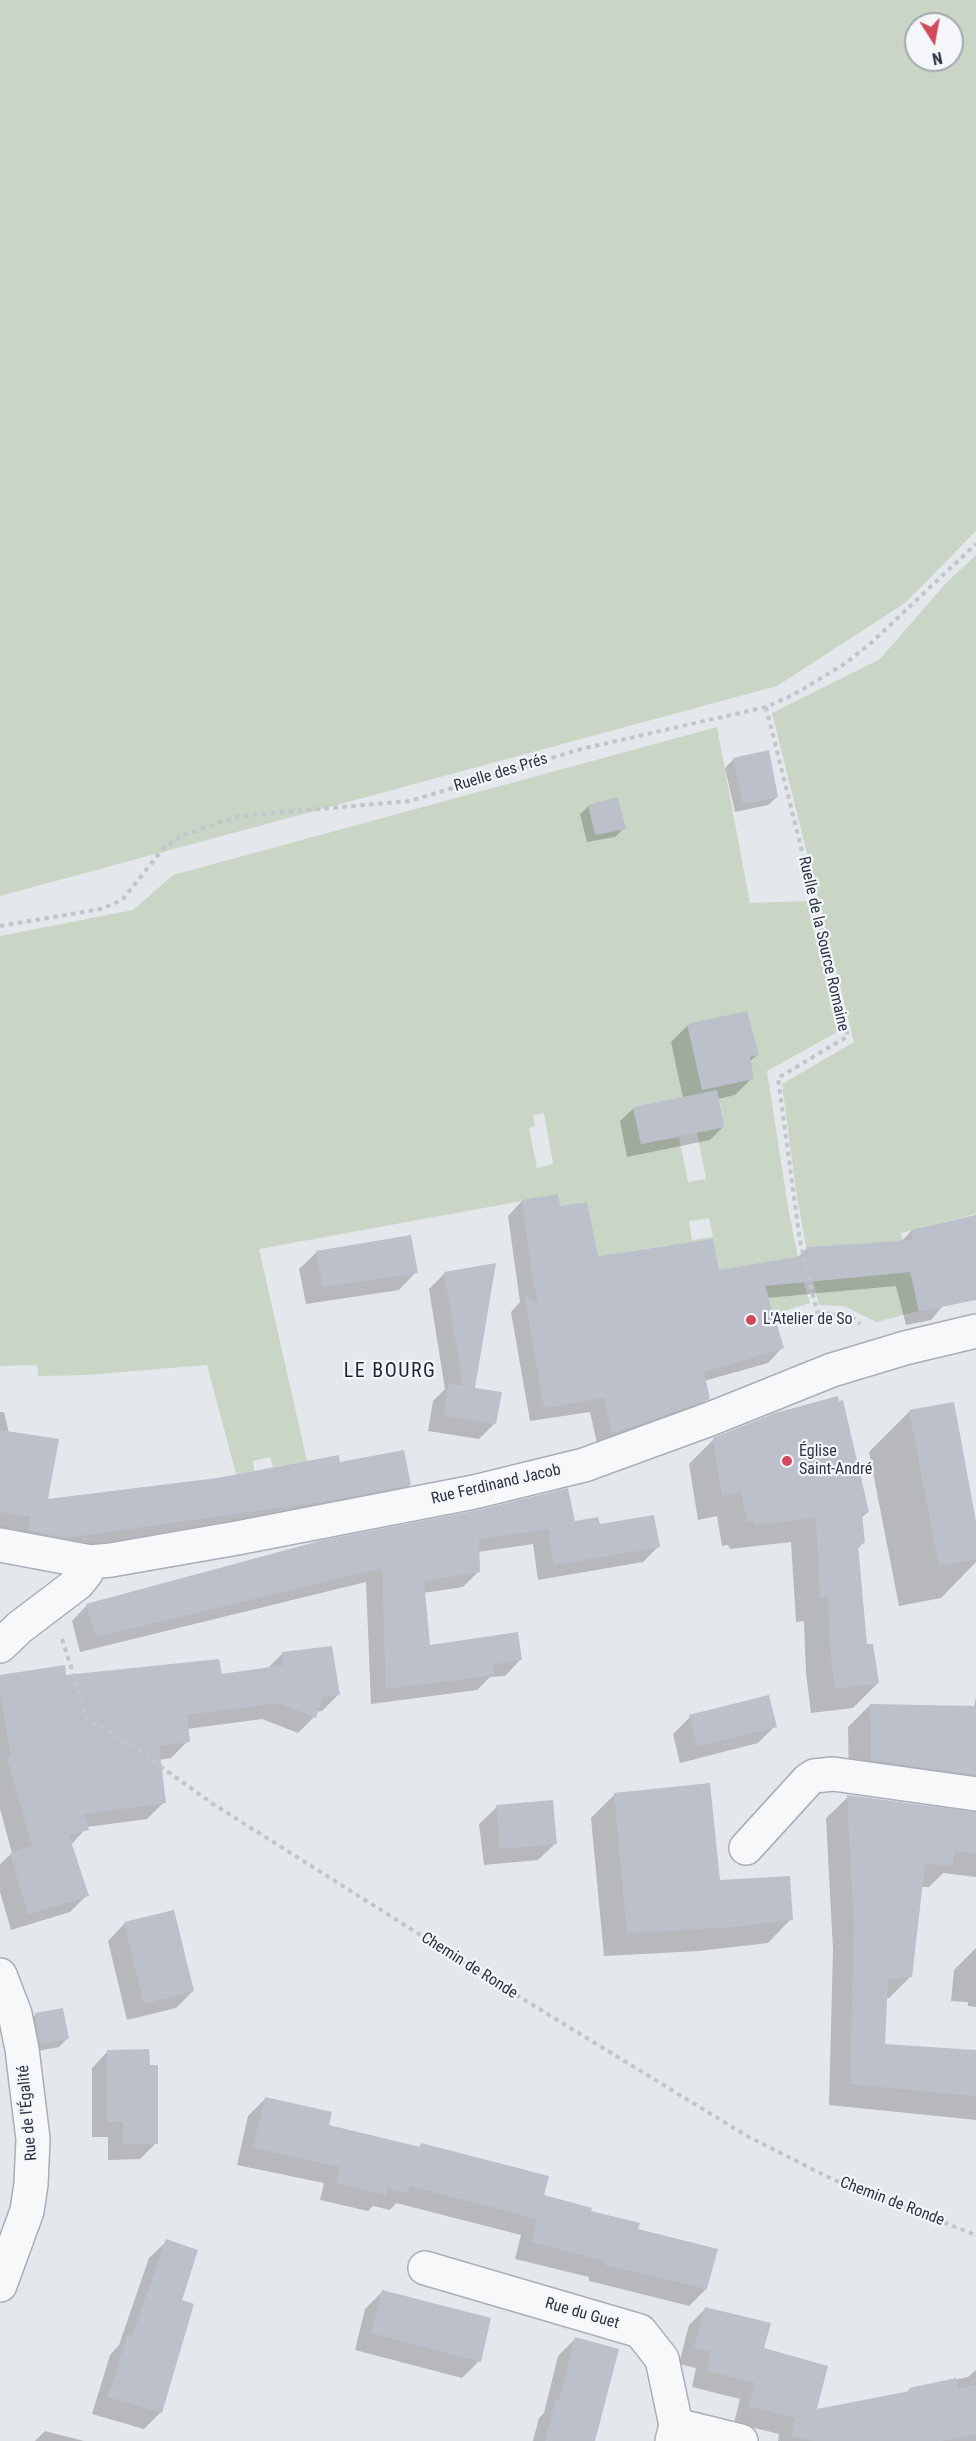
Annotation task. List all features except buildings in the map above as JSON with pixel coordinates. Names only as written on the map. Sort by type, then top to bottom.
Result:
[{"type":"street","name":"Rue Ferdinand Jacob","points":[[0,1545],[92,1562],[144,1556],[474,1492],[584,1465],[700,1423],[832,1370],[976,1331]]},
{"type":"street","points":[[0,1646],[78,1583],[92,1562]]},
{"type":"street","points":[[746,1848],[814,1776],[833,1774],[976,1794]]},
{"type":"street","name":"Rue de l'Égalité","points":[[0,1975],[15,2014],[20,2037],[33,2139],[27,2211],[0,2285]]},
{"type":"street","name":"Rue du Guet","points":[[425,2268],[640,2331],[662,2359],[674,2433]]},
{"type":"street","points":[[674,2433],[741,2441]]},
{"type":"path","name":"Ruelle des Prés","points":[[0,926],[101,909],[122,900],[163,849],[183,835],[239,816],[410,801],[581,749],[766,707],[793,695],[846,663],[872,642],[976,544]]},
{"type":"path","name":"Ruelle de la Source Romaine","points":[[766,707],[848,1036],[778,1078],[800,1241],[817,1312],[852,1317],[861,1325],[875,1357]]},
{"type":"path","name":"Chemin de Ronde","points":[[50,1604],[88,1720],[114,1733],[213,1804],[487,1977],[747,2136],[831,2179],[976,2235]]},
{"type":"green space","points":[[0,0],[976,0],[976,531],[905,603],[777,686],[0,896]]},
{"type":"green space","points":[[976,555],[976,1214],[901,1233],[919,1311],[876,1322],[844,1306],[819,1305],[813,1281],[867,1243],[806,1247],[796,1190],[782,1084],[854,1042],[772,713],[880,659],[947,582]]},
{"type":"green space","points":[[717,727],[750,903],[807,901],[839,1031],[767,1071],[788,1207],[801,1273],[810,1303],[774,1314],[767,1292],[762,1292],[721,1270],[676,1277],[670,1245],[565,1261],[555,1195],[259,1249],[307,1461],[273,1467],[270,1457],[253,1461],[254,1471],[236,1474],[207,1365],[87,1375],[38,1376],[37,1365],[0,1366],[0,936],[133,910],[173,875]],"holes":[[[689,1096],[691,1107],[720,1101],[725,1127],[697,1133],[706,1179],[688,1182],[679,1137],[641,1144],[633,1107]],[[544,1113],[553,1164],[537,1168],[529,1128],[535,1126],[533,1115]],[[709,1218],[713,1237],[692,1240],[689,1221]]]},
{"type":"place","name":"L'Atelier de So","points":[[751,1320]]},
{"type":"place","name":"Église Saint-André","points":[[787,1461]]},
{"type":"district","name":"LE BOURG","points":[[390,1372]]}]
